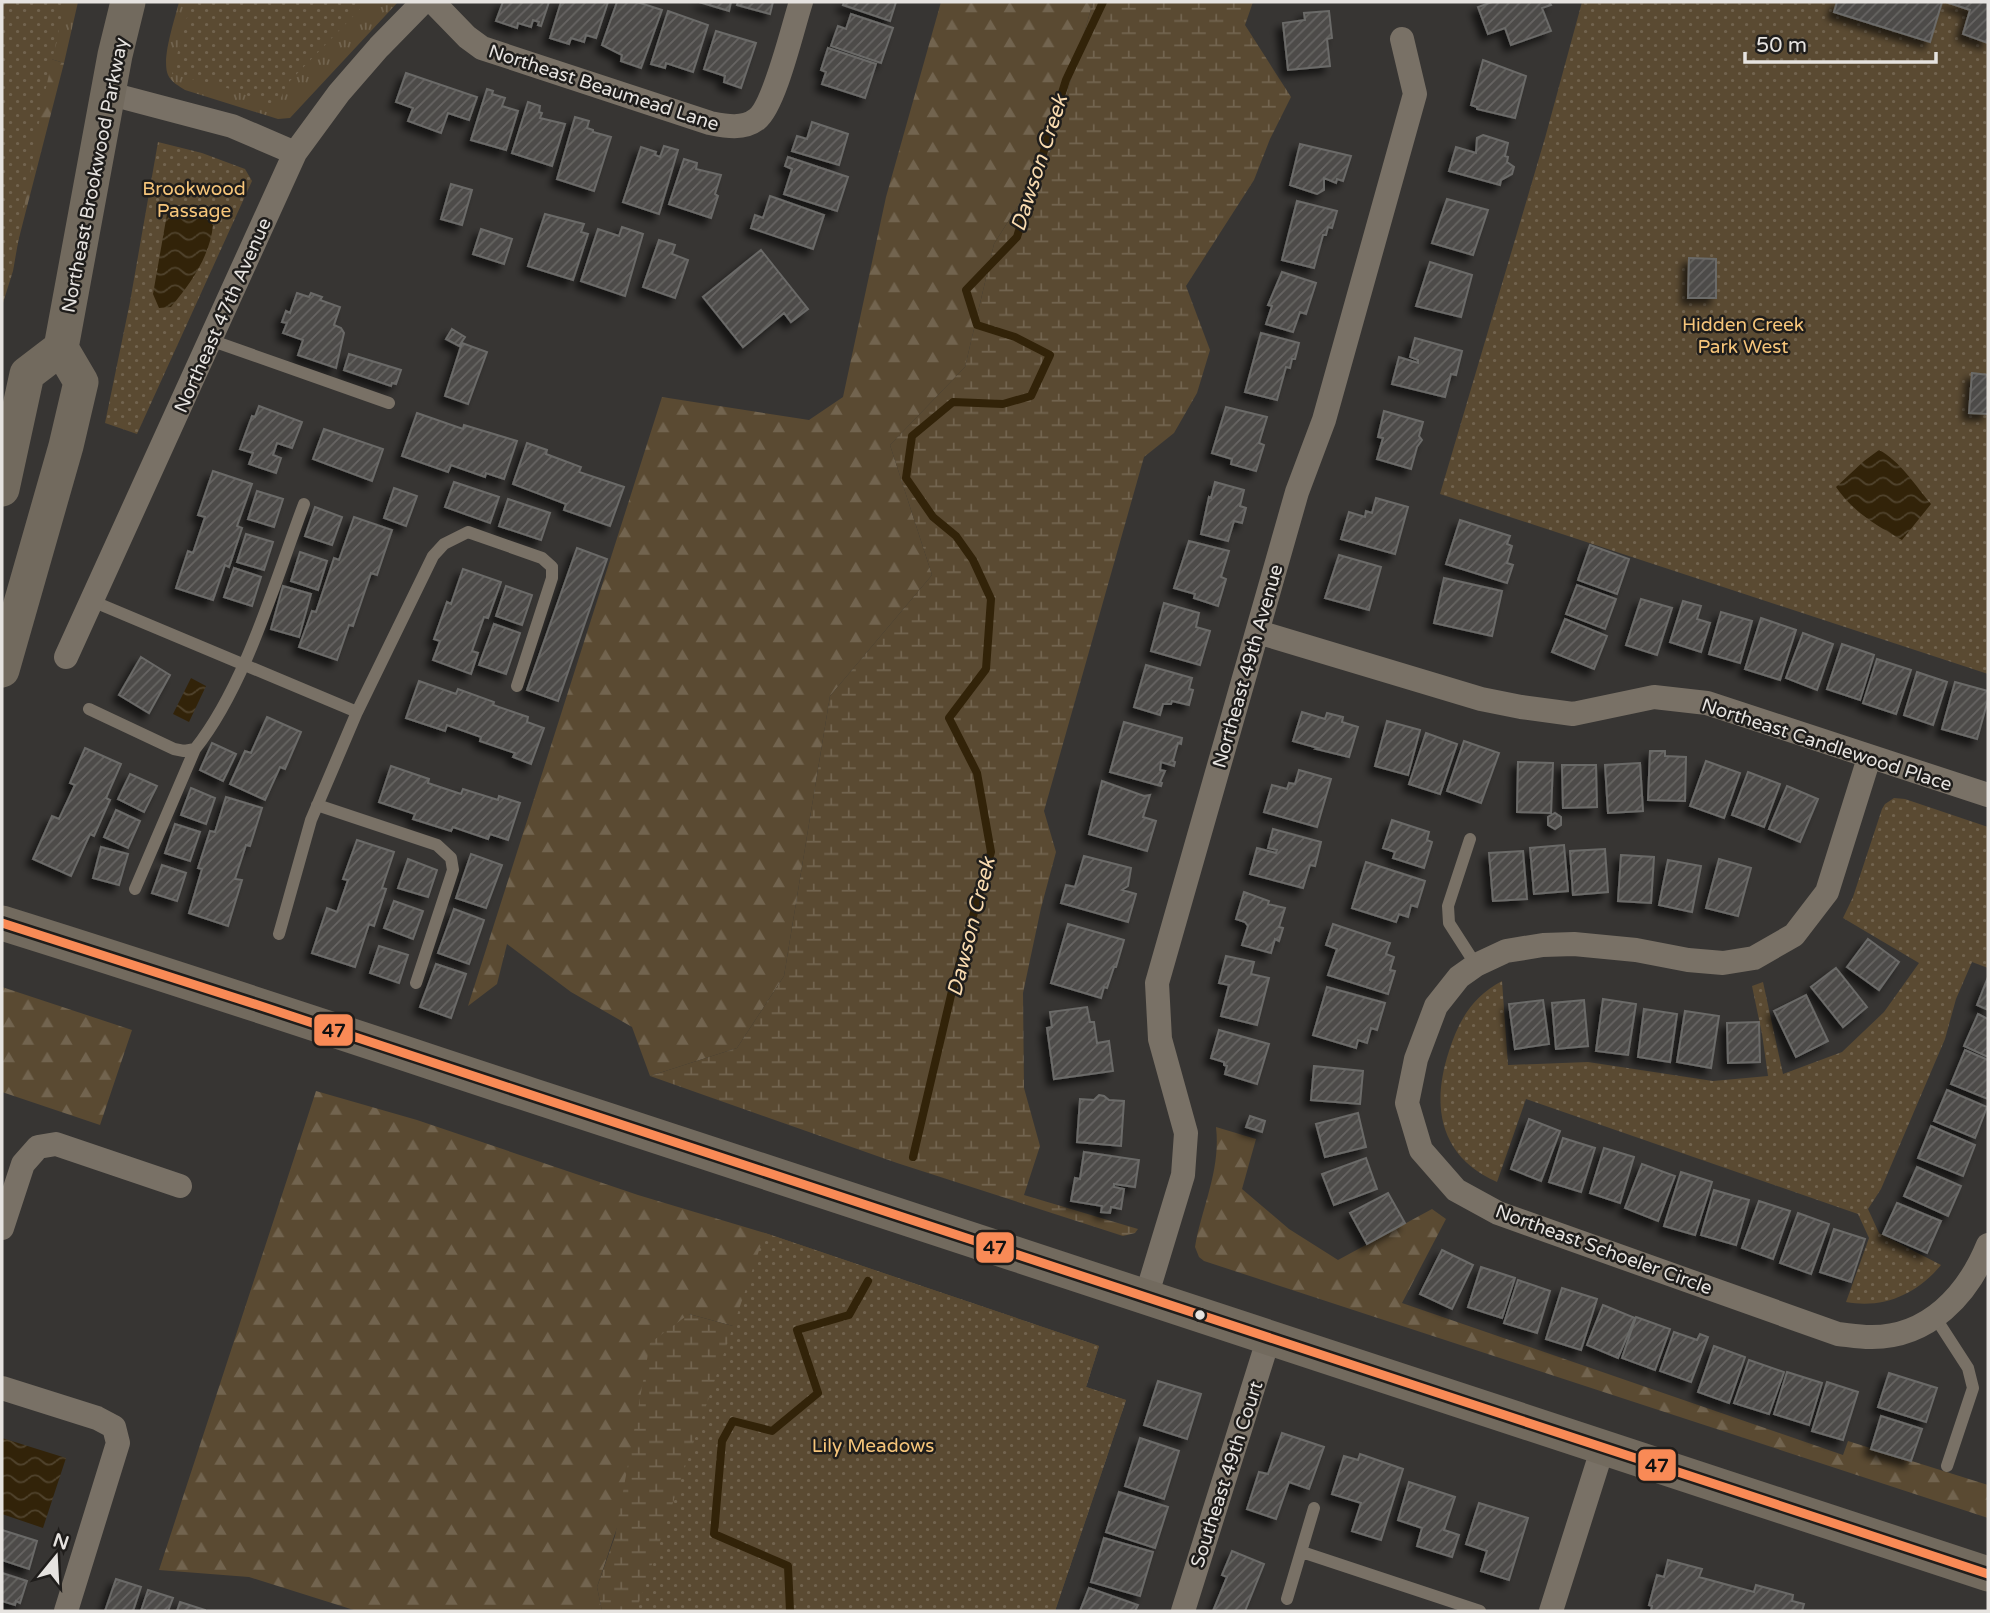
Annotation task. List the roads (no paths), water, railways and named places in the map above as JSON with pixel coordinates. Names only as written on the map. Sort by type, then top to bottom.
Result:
[{"type":"main road","name":"Northeast Brookwood Parkway","points":[[61,348],[107,93],[128,2]]},
{"type":"main road","points":[[2,489],[27,374],[61,348],[81,382],[52,497],[2,670]]},
{"type":"main road","points":[[2,923],[211,988],[1269,1337],[1602,1450],[1988,1574]]},
{"type":"street","name":"Northeast 47th Avenue","points":[[66,657],[295,153],[339,93],[423,2]]},
{"type":"street","name":"Northeast Beaumead Lane","points":[[433,2],[467,37],[482,48],[727,127],[750,123],[757,119],[768,105],[801,2]]},
{"type":"street","name":"Northeast 49th Avenue","points":[[1146,1297],[1183,1175],[1186,1133],[1160,1039],[1157,983],[1297,492],[1324,420],[1415,94],[1402,39]]},
{"type":"street","points":[[107,93],[232,126],[295,153]]},
{"type":"street","name":"Northeast Candlewood Place","points":[[1258,632],[1481,699],[1521,707],[1573,714],[1654,697],[1707,703],[1988,795]]},
{"type":"street","name":"Northeast Schoeler Circle","points":[[1869,758],[1827,892],[1794,936],[1754,958],[1723,963],[1574,944],[1506,951],[1476,965],[1459,977],[1436,1006],[1416,1059],[1407,1103],[1421,1150],[1457,1190],[1498,1213],[1838,1334],[1872,1337],[1895,1334],[1935,1317],[1960,1295],[1978,1270],[1988,1245]]},
{"type":"street","points":[[2,1228],[23,1164],[38,1147],[56,1144],[180,1186]]},
{"type":"street","name":"Southeast 49th Court","points":[[1183,1611],[1269,1337]]},
{"type":"street","points":[[2,1388],[97,1418],[114,1427],[118,1443],[66,1611]]},
{"type":"street","points":[[1551,1611],[1602,1450]]},
{"type":"lane","points":[[210,340],[389,403]]},
{"type":"lane","points":[[135,889],[195,749],[244,665],[304,505]]},
{"type":"lane","points":[[279,934],[317,805],[357,712],[433,556],[444,544],[468,532],[542,558],[552,567],[552,578],[517,686]]},
{"type":"lane","points":[[92,601],[357,712]]},
{"type":"lane","points":[[89,709],[174,749],[195,749]]},
{"type":"lane","points":[[317,805],[437,845],[451,858],[453,870],[416,983]]},
{"type":"lane","points":[[1470,839],[1448,906],[1449,923],[1476,965]]},
{"type":"lane","points":[[1935,1317],[1968,1368],[1973,1388],[1947,1466]]},
{"type":"lane","points":[[1287,1599],[1314,1508]]},
{"type":"lane","points":[[1302,1552],[1480,1611]]},
{"type":"water","points":[[179,206],[198,211],[213,225],[211,236],[204,258],[186,288],[171,307],[159,308],[153,294],[167,214]]},
{"type":"water","points":[[1879,450],[1900,467],[1931,504],[1902,540],[1857,511],[1836,487]]},
{"type":"water","points":[[191,678],[206,686],[189,722],[173,714]]},
{"type":"water","points":[[2,1438],[66,1458],[43,1528],[2,1514]]},
{"type":"waterway","name":"Dawson Creek","points":[[913,1157],[952,991],[991,852],[977,773],[949,718],[986,669],[991,599],[973,560],[956,536],[933,517],[906,478],[912,436],[953,402],[1003,404],[1031,396],[1050,355],[1015,337],[977,325],[966,290],[1017,237],[1066,80],[1103,2]]},
{"type":"waterway","name":"Dawson Creek","points":[[790,1611],[788,1566],[714,1534],[722,1441],[733,1421],[772,1431],[818,1393],[797,1330],[849,1315],[868,1281]]},
{"type":"park label","name":"Brookwood Passage","points":[[194,199]]},
{"type":"park label","name":"Hidden Creek Park West","points":[[1743,335]]},
{"type":"park label","name":"Lily Meadows","points":[[873,1445]]}]
